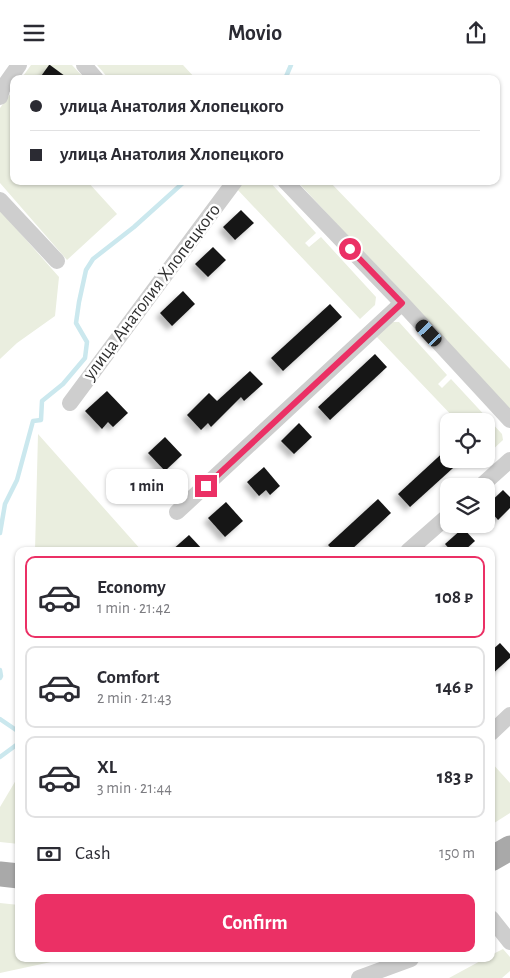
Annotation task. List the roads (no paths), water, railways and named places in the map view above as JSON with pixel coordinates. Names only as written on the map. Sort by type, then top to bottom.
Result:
[{"type":"main road","points":[[495,857],[510,848]]},
{"type":"main road","points":[[0,873],[15,875]]},
{"type":"street","points":[[84,65],[93,75]]},
{"type":"street","points":[[1,91],[10,78]]},
{"type":"street","name":"улица Анатолия Хлопецкого","points":[[70,403],[232,185]]},
{"type":"street","points":[[289,185],[402,303],[510,420]]},
{"type":"street","points":[[0,200],[57,261]]},
{"type":"street","points":[[178,512],[402,303]]},
{"type":"street","points":[[490,478],[510,460]]},
{"type":"street","points":[[413,547],[440,523]]},
{"type":"street","points":[[495,729],[510,715]]},
{"type":"street","points":[[495,927],[510,942]]},
{"type":"street","points":[[359,978],[403,962]]},
{"type":"waterway","points":[[287,75],[291,65]]},
{"type":"waterway","points":[[0,533],[5,504],[17,480],[33,421],[41,420],[42,401],[63,384],[85,358],[87,342],[76,323],[86,270],[93,259],[134,227],[181,185]]},
{"type":"waterway","points":[[0,670],[0,678]]},
{"type":"waterway","points":[[0,719],[15,729]]},
{"type":"waterway","points":[[0,757],[15,746]]}]
